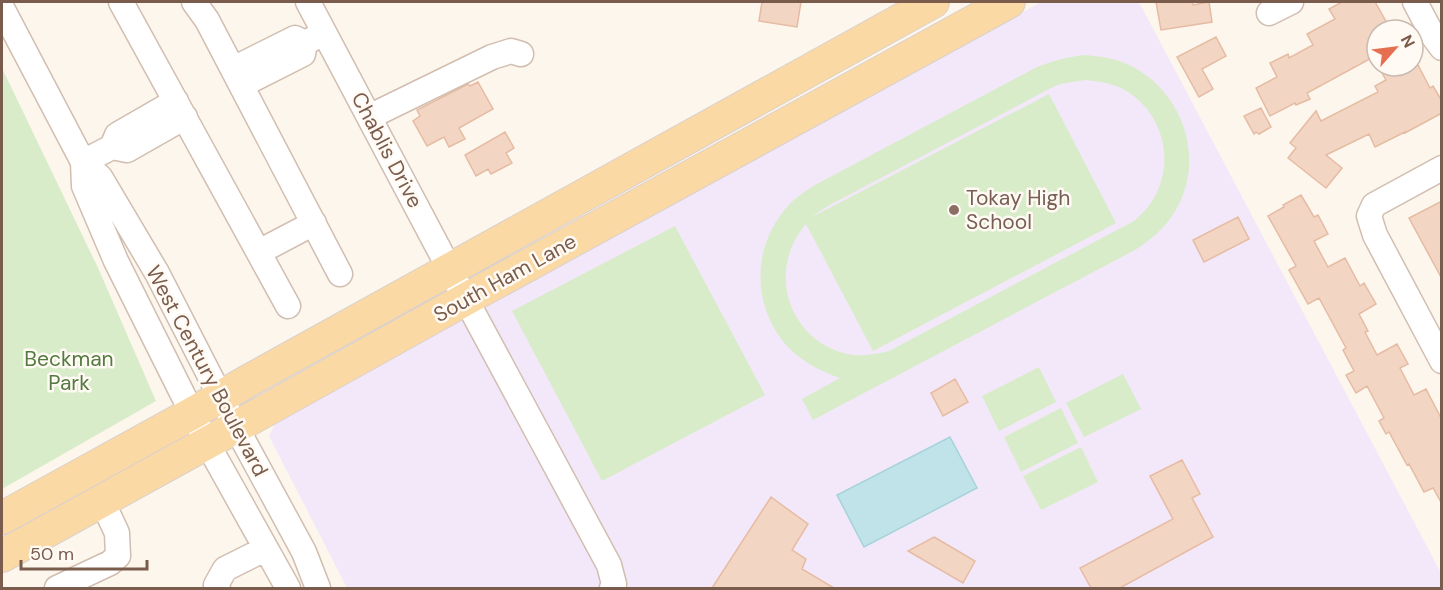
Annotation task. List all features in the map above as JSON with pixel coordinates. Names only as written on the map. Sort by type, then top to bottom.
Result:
[{"type":"main road","name":"South Ham Lane","points":[[2,518],[933,2]]},
{"type":"main road","name":"South Ham Lane","points":[[2,556],[1010,2]]},
{"type":"street","points":[[121,2],[288,306]]},
{"type":"street","points":[[194,2],[207,20],[340,274]]},
{"type":"street","name":"Chablis Drive","points":[[308,2],[315,38],[369,117],[466,299]]},
{"type":"street","points":[[1269,13],[1291,2]]},
{"type":"street","points":[[1415,2],[1442,48]]},
{"type":"street","name":"West Century Boulevard","points":[[2,8],[83,162],[100,177],[157,273],[236,427],[304,552],[318,588]]},
{"type":"street","points":[[237,77],[295,38],[315,38]]},
{"type":"street","points":[[369,117],[492,57],[511,51],[521,54]]},
{"type":"street","points":[[83,162],[112,147],[127,150],[181,109]]},
{"type":"street","name":"West Century Boulevard","points":[[83,162],[84,186],[116,261],[207,443],[288,588]]},
{"type":"street","points":[[1442,168],[1374,205],[1369,216],[1375,235],[1442,361]]},
{"type":"street","points":[[259,252],[314,223]]},
{"type":"street","points":[[466,299],[609,565],[614,584],[612,588]]},
{"type":"street","points":[[57,588],[110,563],[118,556],[117,533],[102,501]]},
{"type":"street","points":[[218,588],[216,585],[225,569],[265,549]]},
{"type":"shaded area","name":"Tokay High School","points":[[1041,2],[1139,2],[1441,573],[1441,588],[347,588],[269,436],[278,418]]},
{"type":"green space","points":[[1084,55],[1116,60],[1137,69],[1155,82],[1169,99],[1180,118],[1187,139],[1189,160],[1187,182],[1171,218],[1155,235],[1135,250],[813,420],[802,399],[840,378],[797,356],[778,335],[769,318],[760,279],[767,240],[776,221],[792,202],[815,185],[1037,67]],"holes":[[[1085,80],[1117,86],[1134,96],[1154,119],[1160,133],[1164,147],[1162,177],[1153,200],[1134,221],[889,351],[853,355],[831,348],[813,337],[799,322],[790,303],[786,283],[787,263],[794,243],[806,224],[873,351],[1116,223],[1049,94],[812,217],[826,207],[1049,89],[1060,84]]]},
{"type":"green space","name":"Beckman Park","points":[[2,68],[99,270],[156,401],[2,489]]},
{"type":"green space","points":[[675,226],[765,395],[602,481],[512,311]]},
{"type":"green space","points":[[1039,367],[1056,402],[999,431],[982,396]]},
{"type":"green space","points":[[1123,374],[1141,409],[1084,437],[1066,403]]},
{"type":"green space","points":[[1061,408],[1078,443],[1021,472],[1004,437]]},
{"type":"green space","points":[[1081,447],[1098,482],[1041,510],[1023,476]]},
{"type":"water","points":[[950,437],[977,488],[864,547],[837,495]]},
{"type":"building","points":[[762,2],[801,2],[797,27],[759,21]]},
{"type":"building","points":[[1156,2],[1192,2],[1193,5],[1209,2],[1212,22],[1161,30]]},
{"type":"building","points":[[1342,2],[1375,2],[1384,18],[1365,18],[1365,62],[1307,93],[1310,99],[1296,105],[1295,103],[1270,116],[1256,88],[1277,77],[1270,63],[1288,54],[1289,58],[1313,45],[1307,34],[1335,19],[1329,9]]},
{"type":"building","points":[[1216,37],[1226,56],[1202,69],[1213,89],[1199,97],[1177,57]]},
{"type":"building","points":[[1385,78],[1425,78],[1430,88],[1433,86],[1442,101],[1442,113],[1375,147],[1369,134],[1326,155],[1342,168],[1326,188],[1288,158],[1296,148],[1290,143],[1316,111],[1321,121],[1378,92],[1375,86],[1386,80]]},
{"type":"building","points":[[478,82],[493,109],[459,128],[465,139],[449,147],[444,137],[427,146],[413,121],[420,116],[417,110],[468,84],[470,86]]},
{"type":"building","points":[[1261,108],[1271,127],[1259,134],[1256,132],[1254,134],[1244,116]]},
{"type":"building","points":[[505,132],[514,148],[506,153],[512,163],[491,174],[488,169],[476,176],[465,155]]},
{"type":"building","points":[[1301,195],[1314,217],[1318,215],[1328,234],[1314,241],[1328,267],[1345,258],[1360,286],[1364,283],[1376,304],[1359,314],[1377,355],[1397,344],[1408,364],[1400,368],[1414,395],[1426,389],[1442,420],[1442,504],[1433,488],[1424,492],[1389,432],[1386,434],[1379,421],[1384,418],[1367,386],[1356,393],[1346,375],[1354,371],[1343,350],[1346,348],[1319,298],[1308,304],[1289,270],[1296,266],[1268,216]]},
{"type":"building","points":[[1442,201],[1442,279],[1409,218]]},
{"type":"building","points":[[1238,217],[1249,239],[1204,262],[1193,240]]},
{"type":"building","points":[[955,379],[968,402],[943,416],[931,393]]},
{"type":"building","points":[[1182,460],[1200,494],[1192,498],[1213,537],[1120,588],[1091,588],[1080,568],[1173,519],[1150,476]]},
{"type":"building","points":[[771,497],[808,524],[792,550],[806,559],[802,569],[834,588],[712,588]]},
{"type":"building","points":[[934,537],[975,561],[963,583],[908,551]]},
{"type":"place","name":"Tokay High School","points":[[954,210]]}]
